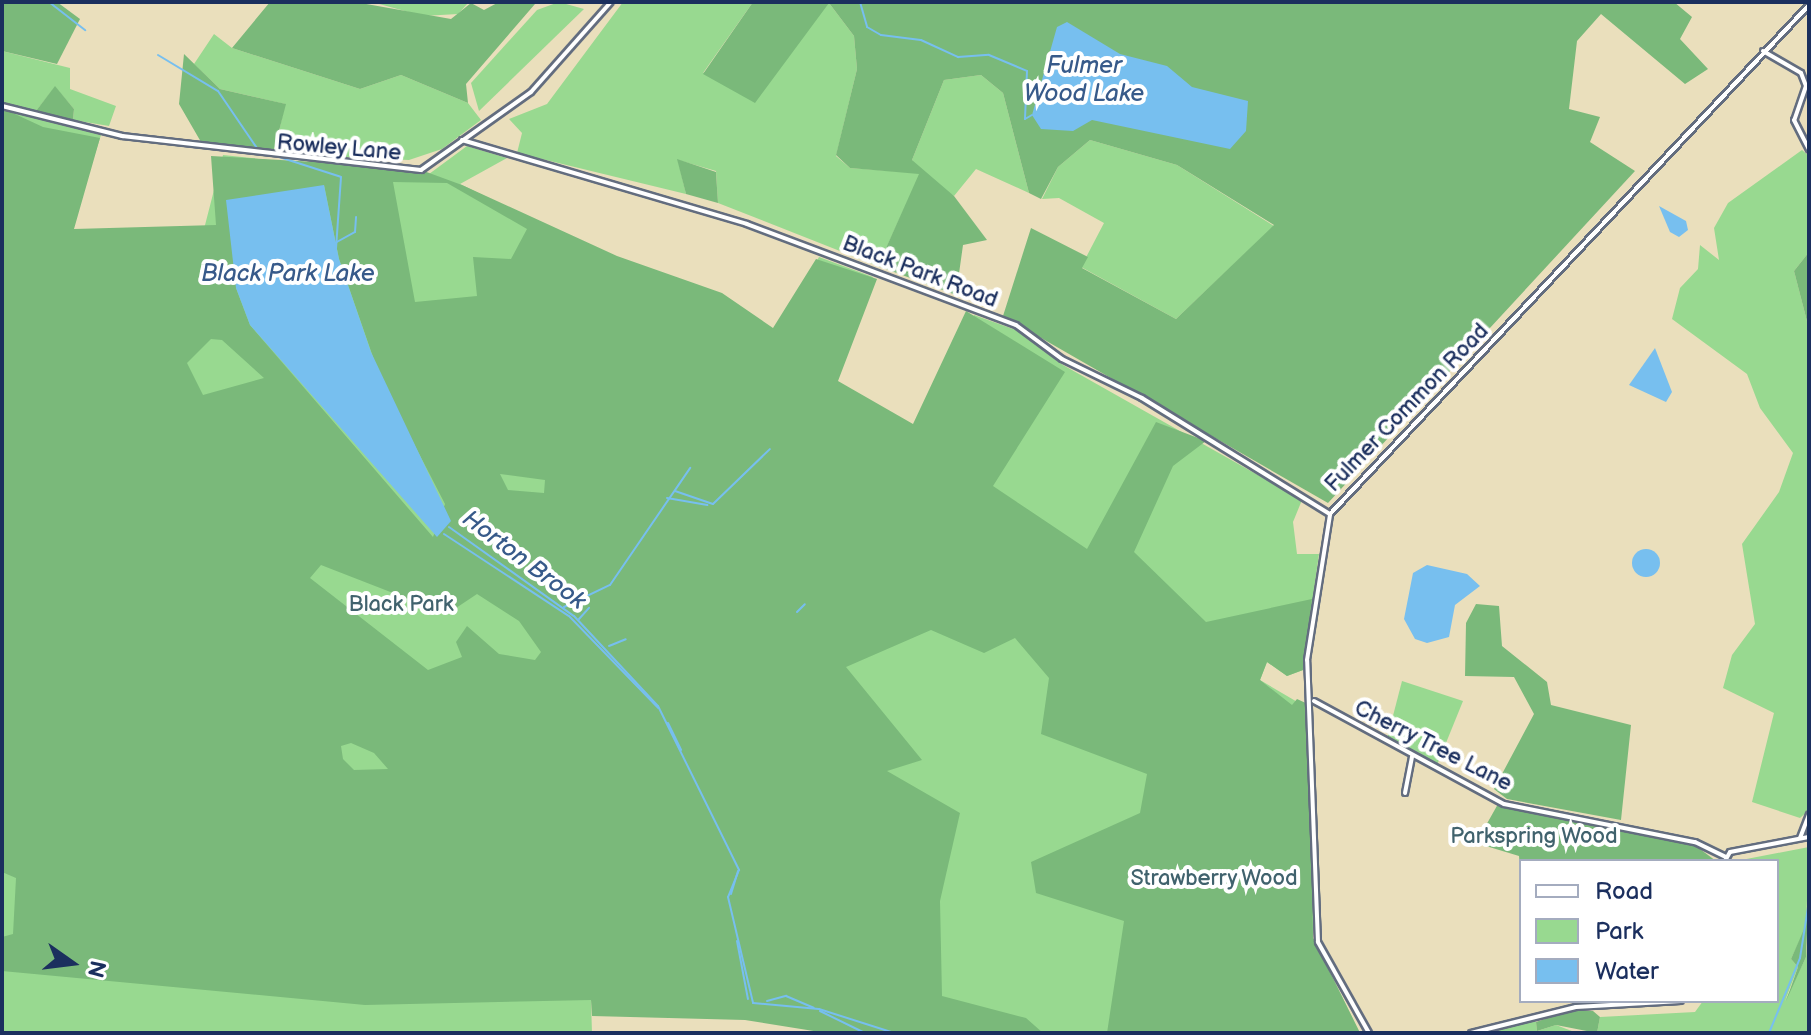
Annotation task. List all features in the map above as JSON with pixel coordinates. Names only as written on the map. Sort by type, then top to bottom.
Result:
[{"type":"street","name":"Rowley Lane","points":[[2,106],[122,136],[417,171],[531,92],[611,2]]},
{"type":"street","name":"Fulmer Common Road","points":[[1369,1033],[1318,942],[1313,701],[1307,660],[1330,514],[1809,5]]},
{"type":"street","points":[[1763,51],[1801,73],[1806,86],[1794,120],[1809,149]]},
{"type":"street","name":"Black Park Road","points":[[462,140],[747,224],[1016,325],[1330,514]]},
{"type":"street","name":"Cherry Tree Lane","points":[[1313,701],[1504,804],[1695,842],[1726,859]]},
{"type":"street","points":[[1405,793],[1412,756]]},
{"type":"street","points":[[1800,838],[1809,815]]},
{"type":"street","points":[[1726,859],[1809,837]]},
{"type":"street","points":[[1471,1033],[1576,1007],[1646,1003]]},
{"type":"green space","points":[[2,2],[57,2],[80,19],[57,64],[2,51]]},
{"type":"green space","points":[[270,2],[355,2],[451,19],[471,3],[484,10],[499,2],[535,4],[466,84],[468,103],[401,75],[360,89],[232,48]]},
{"type":"green space","points":[[372,2],[469,2],[458,14],[423,16]]},
{"type":"green space","points":[[559,2],[584,9],[479,111],[471,83],[537,10]]},
{"type":"green space","points":[[623,2],[753,2],[703,73],[829,3],[854,36],[857,69],[836,156],[850,168],[919,173],[912,160],[944,80],[981,75],[1003,93],[1029,193],[976,169],[954,196],[920,174],[878,266],[718,203],[716,171],[678,160],[686,194],[517,153],[522,133],[509,119],[547,104]]},
{"type":"green space","points":[[753,2],[1674,2],[1692,17],[1680,39],[1708,69],[1685,84],[1601,14],[1577,41],[1569,109],[1600,117],[1590,142],[1635,171],[1328,503],[1003,316],[1031,228],[1088,257],[1082,268],[1176,319],[1274,225],[1177,165],[1090,140],[1058,167],[1041,199],[1029,193],[1003,93],[981,75],[944,80],[912,160],[954,196],[987,240],[963,245],[956,295],[878,266],[919,174],[850,168],[836,155],[857,69],[854,36],[829,3],[755,103],[703,74]]},
{"type":"green space","points":[[214,34],[232,48],[360,89],[401,75],[468,103],[481,120],[442,149],[409,160],[274,154],[285,104],[220,89],[194,64]]},
{"type":"green space","points":[[2,51],[70,68],[70,89],[116,106],[109,126],[73,120],[74,109],[55,87],[36,111],[2,102]]},
{"type":"green space","points":[[184,54],[220,89],[286,104],[273,154],[201,142],[179,104]]},
{"type":"green space","points":[[55,86],[74,109],[73,120],[36,111]]},
{"type":"green space","name":"Black Park","points":[[2,108],[43,127],[100,138],[74,229],[216,225],[211,156],[333,163],[421,170],[462,185],[617,256],[722,293],[773,328],[816,259],[877,279],[838,381],[913,424],[966,311],[1065,372],[993,486],[1087,549],[1156,422],[1206,441],[1173,466],[1134,552],[1206,622],[1312,599],[1303,670],[1287,676],[1267,662],[1260,680],[1292,705],[1297,699],[1310,705],[1313,938],[1360,1033],[1107,1033],[1124,921],[1036,893],[1031,862],[1140,813],[1147,774],[1041,734],[1049,678],[1015,638],[984,653],[931,630],[846,667],[922,760],[887,771],[960,813],[940,901],[942,996],[1026,1018],[1043,1033],[826,1033],[745,1020],[592,1016],[591,1000],[365,1005],[2,971],[2,937],[13,934],[16,878],[2,872]],"holes":[[[393,182],[447,183],[527,229],[511,259],[473,257],[477,296],[415,302]],[[324,185],[339,259],[381,380],[445,504],[433,537],[250,325],[236,288]],[[211,339],[222,340],[264,378],[203,395],[187,363]],[[500,474],[545,480],[544,493],[508,490]],[[321,565],[447,614],[477,594],[519,621],[541,652],[535,660],[499,654],[467,626],[456,642],[462,657],[428,670],[310,578]],[[351,743],[374,753],[388,769],[354,770],[343,759],[341,746]]]},
{"type":"green space","name":"Black Park","points":[[2,110],[101,135],[70,232],[204,229],[223,155],[425,177],[467,146],[507,158],[460,184],[775,339],[819,257],[873,277],[828,381],[917,433],[974,315],[1016,330],[1063,365],[1302,500],[1293,522],[1297,554],[1319,554],[1303,670],[1287,676],[1267,662],[1260,680],[1311,710],[1313,938],[1360,1033],[869,1033],[591,1001],[592,1033],[2,1033]]},
{"type":"green space","points":[[1090,140],[1177,165],[1274,226],[1176,319],[1081,267],[1104,223],[1059,198],[1042,199],[1058,167]]},
{"type":"green space","points":[[1802,150],[1809,156],[1809,252],[1794,271],[1809,329],[1809,810],[1800,818],[1752,802],[1774,713],[1723,688],[1732,655],[1755,624],[1742,544],[1779,492],[1793,453],[1760,408],[1747,374],[1672,319],[1680,288],[1698,269],[1700,245],[1719,260],[1714,228],[1728,203]]},
{"type":"green space","points":[[677,159],[716,172],[718,203],[686,194]]},
{"type":"green space","points":[[1809,252],[1809,329],[1794,271]]},
{"type":"green space","points":[[1476,604],[1499,606],[1502,646],[1547,682],[1551,705],[1631,725],[1621,820],[1507,799],[1494,789],[1534,714],[1514,677],[1465,676],[1466,623]]},
{"type":"green space","points":[[1402,681],[1463,701],[1437,765],[1387,739]]},
{"type":"green space","name":"Parkspring Wood","points":[[1498,804],[1696,846],[1713,859],[1519,859],[1519,856],[1476,843]]},
{"type":"green space","points":[[1809,847],[1806,927],[1791,959],[1798,967],[1785,1001],[1806,957],[1809,925],[1809,1033],[1597,1033],[1600,1017],[1695,1012],[1702,1003],[1779,1003],[1779,859],[1746,859]]},
{"type":"green space","points":[[1809,886],[1806,957],[1786,1001],[1798,967],[1791,959],[1805,927]]},
{"type":"green space","points":[[1568,1011],[1593,1011],[1600,1017],[1597,1033],[1556,1025],[1537,1031],[1536,1022]]},
{"type":"green space","points":[[1536,1022],[1537,1031],[1556,1025],[1577,1033],[1474,1033]]},
{"type":"water","name":"Fulmer Wood Lake","points":[[1067,22],[1120,54],[1167,66],[1192,87],[1248,101],[1246,131],[1230,149],[1092,120],[1073,131],[1041,129],[1032,115],[1057,27]]},
{"type":"water","name":"Black Park Lake","points":[[324,185],[339,259],[371,352],[451,521],[437,537],[250,325],[236,288],[226,200]]},
{"type":"water","points":[[1659,206],[1686,221],[1688,230],[1679,237],[1670,232]]},
{"type":"water","points":[[1655,348],[1672,392],[1666,402],[1629,385]]},
{"type":"water","points":[[1646,549],[1656,553],[1660,563],[1656,573],[1646,577],[1636,573],[1632,563],[1636,553]]},
{"type":"water","points":[[1427,565],[1467,574],[1480,586],[1455,605],[1449,637],[1427,643],[1415,639],[1404,619],[1413,573]]},
{"type":"waterway","name":"Horton Brook","points":[[49,2],[85,30]]},
{"type":"waterway","points":[[860,2],[867,27],[881,35],[921,40],[958,57],[989,55],[1027,71],[1025,119],[1032,115]]},
{"type":"waterway","name":"Horton Brook","points":[[158,55],[218,91],[259,151]]},
{"type":"waterway","name":"Horton Brook","points":[[273,155],[341,177],[336,249]]},
{"type":"waterway","points":[[335,243],[355,232],[356,217]]},
{"type":"waterway","points":[[675,491],[713,504],[770,449]]},
{"type":"waterway","points":[[564,607],[610,585],[690,468]]},
{"type":"waterway","points":[[667,498],[707,505]]},
{"type":"waterway","name":"Horton Brook","points":[[449,527],[574,616],[658,706],[739,870],[728,897],[753,1003],[819,1009],[894,1033]]},
{"type":"waterway","name":"Horton Brook","points":[[444,534],[569,616],[658,708]]},
{"type":"waterway","points":[[797,612],[805,604]]},
{"type":"waterway","points":[[579,619],[589,608]]},
{"type":"waterway","points":[[609,646],[626,639]]},
{"type":"waterway","name":"Horton Brook","points":[[668,723],[681,750]]},
{"type":"waterway","name":"Horton Brook","points":[[731,894],[738,871]]},
{"type":"waterway","points":[[1769,1033],[1800,958],[1809,901]]},
{"type":"waterway","name":"Horton Brook","points":[[737,941],[748,999]]},
{"type":"waterway","points":[[767,1001],[786,996],[814,1008]]},
{"type":"waterway","points":[[820,1011],[865,1033]]},
{"type":"park label","name":"Strawberry Wood","points":[[1214,879]]}]
